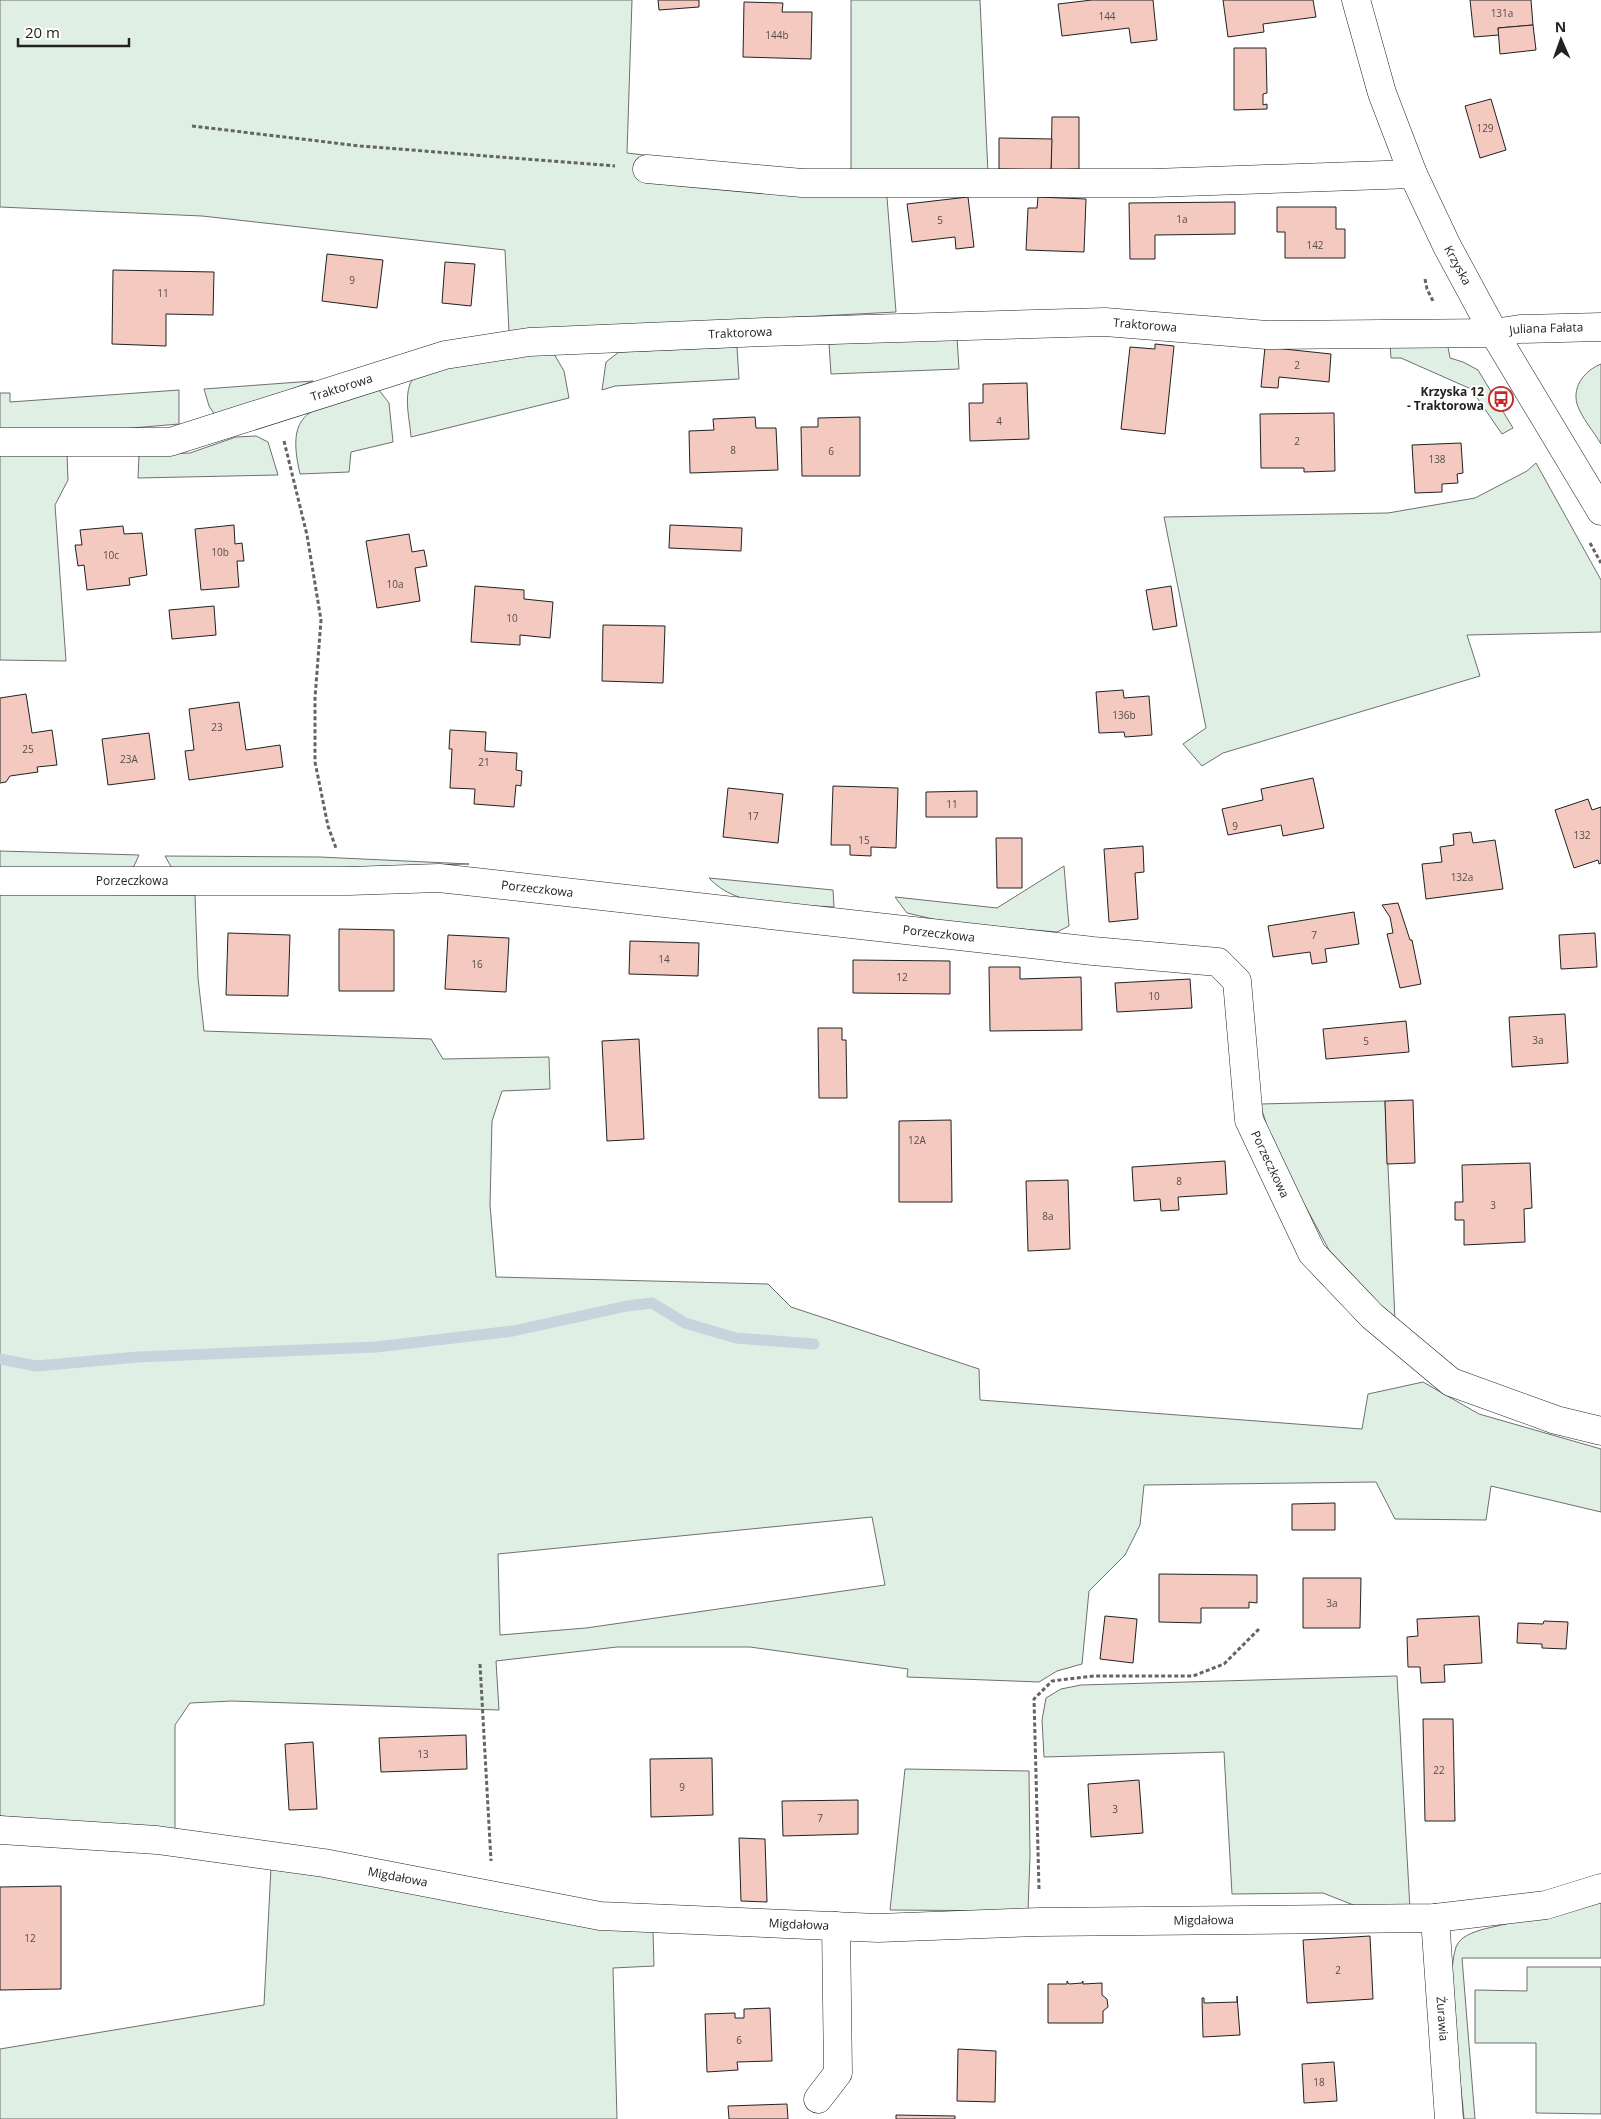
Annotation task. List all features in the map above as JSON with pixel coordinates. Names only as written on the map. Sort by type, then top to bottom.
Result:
[{"type":"street","name":"Krzyska","points":[[1356,0],[1382,93],[1414,174],[1447,246],[1494,333],[1601,511]]},
{"type":"street","points":[[647,169],[802,182],[1153,183],[1414,174]]},
{"type":"street","name":"Traktorowa","points":[[0,442],[170,442],[444,354],[529,342],[775,331],[1105,322],[1267,335],[1494,333]]},
{"type":"street","name":"Juliana Fałata","points":[[1494,333],[1520,329],[1601,327]]},
{"type":"street","name":"Porzeczkowa","points":[[0,881],[349,882],[438,878],[1094,951],[1218,962],[1237,981],[1249,1120],[1312,1253],[1372,1316],[1451,1382],[1556,1420],[1601,1431]]},
{"type":"street","name":"Migdałowa","points":[[0,1830],[157,1840],[324,1863],[600,1916],[878,1928],[1039,1922],[1435,1918],[1546,1905],[1601,1888]]},
{"type":"street","name":"Żurawia","points":[[1435,1918],[1449,2119]]},
{"type":"street","points":[[818,2100],[838,2074],[836,1926]]},
{"type":"path","points":[[192,126],[360,146],[647,169]]},
{"type":"path","points":[[278,407],[288,464],[307,536],[321,620],[315,698],[316,762],[328,826],[349,882]]},
{"type":"path","points":[[1039,1922],[1034,1699],[1052,1681],[1094,1676],[1193,1676],[1224,1664],[1260,1628]]},
{"type":"path","points":[[480,1664],[494,1897]]},
{"type":"green space","points":[[0,0],[632,0],[627,153],[738,166],[851,172],[851,0],[980,0],[988,173],[885,172],[896,312],[509,332],[505,250],[202,216],[0,207]]},
{"type":"green space","points":[[957,337],[959,369],[831,374],[829,344]]},
{"type":"green space","points":[[1390,344],[1448,347],[1450,358],[1478,370],[1513,428],[1502,434],[1471,389],[1401,358],[1391,358]]},
{"type":"green space","points":[[737,347],[739,379],[615,386],[602,390],[606,362],[619,352]]},
{"type":"green space","points":[[554,354],[564,371],[569,398],[411,437],[407,397],[410,384],[418,376],[433,369],[476,360]]},
{"type":"green space","points":[[1601,364],[1601,444],[1581,414],[1576,397],[1581,379],[1590,370]]},
{"type":"green space","points":[[313,381],[217,418],[209,406],[204,389]]},
{"type":"green space","points":[[179,390],[179,424],[121,429],[0,429],[0,393],[10,393],[10,402]]},
{"type":"green space","points":[[363,390],[379,390],[389,403],[393,442],[351,452],[349,472],[300,474],[296,453],[296,436],[300,424],[306,416],[329,403]]},
{"type":"green space","points":[[256,436],[268,442],[278,475],[138,478],[139,455],[190,453],[236,437]]},
{"type":"green space","points":[[0,453],[67,454],[68,480],[55,505],[66,661],[0,660]]},
{"type":"green space","points":[[1536,463],[1601,580],[1601,632],[1467,635],[1480,676],[1223,753],[1202,766],[1183,744],[1206,728],[1164,517],[1388,513],[1475,498],[1527,471]]},
{"type":"green space","points":[[0,851],[139,855],[134,866],[122,876],[0,872]]},
{"type":"green space","points":[[165,856],[320,857],[469,864],[174,872]]},
{"type":"green space","points":[[1064,866],[1069,926],[1057,932],[950,923],[907,913],[895,897],[997,908]]},
{"type":"green space","points":[[709,878],[833,890],[834,907],[784,905],[750,900],[735,896]]},
{"type":"green space","points":[[0,894],[195,895],[198,978],[204,1031],[431,1039],[443,1059],[549,1057],[550,1089],[502,1091],[492,1121],[490,1205],[496,1277],[768,1284],[791,1307],[979,1369],[980,1400],[1362,1429],[1368,1394],[1423,1382],[1479,1414],[1601,1449],[1601,1512],[1491,1486],[1486,1520],[1395,1519],[1376,1482],[1144,1485],[1140,1525],[1125,1555],[1089,1591],[1082,1664],[1057,1671],[1039,1682],[907,1677],[908,1669],[750,1647],[617,1647],[496,1661],[499,1710],[232,1701],[190,1703],[175,1725],[175,1834],[0,1816]],"holes":[[[872,1517],[885,1585],[586,1628],[500,1635],[498,1554]]]},
{"type":"green space","points":[[1385,1101],[1395,1320],[1329,1250],[1274,1148],[1260,1104]]},
{"type":"green space","points":[[1397,1676],[1410,1909],[1356,1906],[1323,1893],[1232,1894],[1224,1752],[1044,1757],[1042,1720],[1046,1698],[1061,1689],[1081,1685]]},
{"type":"green space","points":[[905,1769],[1029,1771],[1030,1856],[1028,1911],[890,1910]]},
{"type":"green space","points":[[271,1867],[653,1932],[654,1966],[613,1968],[617,2119],[0,2119],[0,2049],[264,2005]]},
{"type":"green space","points":[[1601,1902],[1601,1958],[1462,1958],[1475,2119],[1464,2119],[1452,2006],[1453,1963],[1458,1943],[1468,1935],[1484,1929]]},
{"type":"green space","points":[[1527,1967],[1601,1967],[1601,2114],[1536,2113],[1536,2043],[1475,2043],[1475,1990],[1527,1991]]},
{"type":"building","points":[[658,0],[699,0],[699,7],[659,10]]},
{"type":"building","points":[[1092,0],[1153,0],[1157,40],[1131,43],[1129,28],[1062,36],[1058,4]]},
{"type":"building","points":[[1223,0],[1313,0],[1316,17],[1263,24],[1264,32],[1228,37]]},
{"type":"building","points":[[1470,0],[1531,0],[1533,25],[1498,28],[1499,35],[1474,37]]},
{"type":"building","points":[[744,2],[783,3],[782,12],[812,12],[811,59],[743,57]]},
{"type":"building","points":[[1533,25],[1536,50],[1500,54],[1498,28]]},
{"type":"building","points":[[1234,48],[1266,48],[1267,93],[1263,94],[1263,105],[1267,104],[1267,109],[1234,110]]},
{"type":"building","points":[[1491,99],[1506,150],[1480,158],[1465,106]]},
{"type":"building","points":[[1052,117],[1079,117],[1079,169],[1051,170]]},
{"type":"building","points":[[999,138],[1052,139],[1051,170],[999,169]]},
{"type":"building","points":[[968,197],[974,247],[956,249],[955,237],[912,242],[907,204]]},
{"type":"building","points":[[1038,197],[1086,199],[1084,252],[1026,250],[1028,208],[1037,208]]},
{"type":"building","points":[[1235,202],[1235,234],[1155,235],[1155,259],[1130,259],[1129,203]]},
{"type":"building","points":[[1277,207],[1336,207],[1336,229],[1345,229],[1345,258],[1285,258],[1285,232],[1277,232]]},
{"type":"building","points":[[327,254],[383,260],[377,308],[322,301]]},
{"type":"building","points":[[445,262],[475,264],[471,306],[442,303]]},
{"type":"building","points":[[113,270],[214,272],[213,315],[166,314],[166,346],[112,344]]},
{"type":"building","points":[[1155,344],[1174,346],[1165,434],[1121,429],[1130,347],[1155,349]]},
{"type":"building","points":[[1265,347],[1331,354],[1329,382],[1279,377],[1278,388],[1261,387]]},
{"type":"building","points":[[1027,383],[1029,439],[970,441],[969,403],[983,403],[983,384]]},
{"type":"building","points":[[1334,413],[1335,471],[1304,472],[1304,468],[1261,468],[1260,414]]},
{"type":"building","points":[[755,417],[756,428],[776,428],[778,470],[690,473],[689,431],[714,430],[713,419]]},
{"type":"building","points":[[860,417],[860,476],[802,476],[801,427],[818,427],[818,418]]},
{"type":"building","points":[[1461,443],[1463,473],[1457,474],[1458,483],[1442,484],[1442,492],[1415,493],[1412,445]]},
{"type":"building","points":[[234,525],[235,544],[242,543],[244,561],[237,561],[239,587],[201,590],[195,529]]},
{"type":"building","points":[[670,525],[742,528],[741,551],[669,548]]},
{"type":"building","points":[[123,526],[124,534],[142,533],[147,575],[129,578],[130,585],[87,590],[84,565],[78,566],[75,545],[82,545],[80,530]]},
{"type":"building","points":[[409,534],[412,552],[424,550],[427,566],[415,568],[420,601],[377,608],[366,541]]},
{"type":"building","points":[[475,586],[524,590],[524,599],[553,602],[550,638],[520,635],[520,645],[471,642]]},
{"type":"building","points":[[1171,586],[1177,626],[1153,630],[1146,590]]},
{"type":"building","points":[[214,606],[216,635],[172,639],[169,610]]},
{"type":"building","points":[[603,625],[665,626],[663,683],[602,681]]},
{"type":"building","points":[[1123,690],[1124,698],[1149,696],[1152,735],[1125,737],[1124,732],[1099,733],[1096,692]]},
{"type":"building","points":[[26,694],[32,733],[52,730],[57,765],[37,767],[38,772],[10,776],[6,782],[0,783],[0,698]]},
{"type":"building","points":[[239,702],[246,750],[280,745],[283,767],[189,780],[185,751],[194,750],[189,709]]},
{"type":"building","points":[[450,730],[486,732],[485,751],[517,753],[516,770],[522,771],[521,786],[516,785],[514,807],[474,804],[475,789],[450,788],[452,749],[449,749]]},
{"type":"building","points":[[149,733],[155,779],[108,785],[102,739]]},
{"type":"building","points":[[1313,778],[1324,828],[1283,836],[1281,825],[1228,835],[1222,809],[1263,800],[1261,789]]},
{"type":"building","points":[[833,786],[898,788],[896,848],[871,847],[871,856],[850,855],[850,845],[831,845]]},
{"type":"building","points":[[728,788],[783,794],[778,843],[723,837]]},
{"type":"building","points":[[977,791],[977,817],[926,817],[926,792]]},
{"type":"building","points":[[1588,799],[1592,810],[1601,807],[1601,863],[1599,864],[1598,860],[1574,868],[1555,810]]},
{"type":"building","points":[[1471,832],[1473,843],[1495,840],[1503,889],[1426,899],[1422,864],[1442,862],[1440,847],[1454,845],[1453,834]]},
{"type":"building","points":[[996,838],[1022,838],[1022,888],[997,888]]},
{"type":"building","points":[[1143,846],[1144,872],[1135,873],[1138,919],[1109,922],[1104,849]]},
{"type":"building","points":[[1398,903],[1410,940],[1412,940],[1421,984],[1400,988],[1387,934],[1393,933],[1390,917],[1382,905]]},
{"type":"building","points":[[1354,912],[1359,944],[1325,949],[1327,962],[1312,964],[1310,952],[1273,957],[1268,926]]},
{"type":"building","points":[[339,929],[394,930],[394,991],[339,991]]},
{"type":"building","points":[[228,933],[290,935],[288,996],[226,995]]},
{"type":"building","points":[[1595,933],[1597,967],[1561,969],[1559,935]]},
{"type":"building","points":[[448,935],[509,938],[506,992],[445,989]]},
{"type":"building","points":[[630,941],[699,943],[698,976],[629,974]]},
{"type":"building","points":[[853,960],[950,961],[950,994],[853,993]]},
{"type":"building","points":[[989,967],[1020,967],[1020,979],[1081,977],[1082,1030],[990,1031]]},
{"type":"building","points":[[1190,979],[1192,1008],[1117,1012],[1115,983]]},
{"type":"building","points":[[1565,1014],[1568,1063],[1512,1067],[1509,1017]]},
{"type":"building","points":[[1406,1021],[1409,1052],[1326,1059],[1323,1029]]},
{"type":"building","points":[[818,1028],[842,1028],[842,1040],[846,1040],[847,1098],[819,1098]]},
{"type":"building","points":[[639,1039],[644,1139],[607,1141],[602,1041]]},
{"type":"building","points":[[1413,1100],[1415,1163],[1387,1164],[1385,1101]]},
{"type":"building","points":[[951,1120],[952,1202],[899,1202],[899,1121]]},
{"type":"building","points":[[1225,1161],[1227,1194],[1178,1197],[1179,1210],[1161,1211],[1160,1199],[1134,1201],[1132,1167]]},
{"type":"building","points":[[1530,1163],[1532,1208],[1524,1209],[1525,1242],[1464,1245],[1464,1220],[1455,1220],[1455,1202],[1463,1202],[1462,1165]]},
{"type":"building","points":[[1068,1180],[1070,1249],[1028,1251],[1026,1181]]},
{"type":"building","points":[[1335,1503],[1335,1530],[1292,1530],[1292,1504]]},
{"type":"building","points":[[1159,1574],[1257,1575],[1257,1603],[1249,1602],[1249,1608],[1201,1608],[1201,1623],[1159,1622]]},
{"type":"building","points":[[1303,1578],[1361,1578],[1360,1628],[1303,1628]]},
{"type":"building","points":[[1105,1616],[1137,1619],[1133,1663],[1100,1659]]},
{"type":"building","points":[[1479,1616],[1482,1663],[1444,1665],[1445,1682],[1421,1683],[1420,1667],[1408,1667],[1407,1637],[1418,1636],[1417,1619]]},
{"type":"building","points":[[1544,1621],[1568,1622],[1566,1649],[1542,1648],[1542,1644],[1517,1643],[1518,1623],[1543,1624]]},
{"type":"building","points":[[1423,1719],[1453,1719],[1455,1821],[1425,1821]]},
{"type":"building","points":[[466,1735],[467,1769],[381,1772],[379,1738]]},
{"type":"building","points":[[313,1742],[317,1809],[289,1810],[285,1744]]},
{"type":"building","points":[[712,1758],[713,1815],[651,1817],[650,1759]]},
{"type":"building","points":[[1139,1780],[1143,1833],[1091,1837],[1088,1784]]},
{"type":"building","points":[[858,1800],[858,1834],[783,1836],[782,1801]]},
{"type":"building","points":[[739,1838],[765,1839],[767,1902],[741,1901]]},
{"type":"building","points":[[61,1886],[61,1989],[0,1990],[0,1887]]},
{"type":"building","points":[[1370,1936],[1373,1999],[1307,2003],[1303,1940]]},
{"type":"building","points":[[1067,1981],[1069,1984],[1082,1983],[1083,1981],[1083,1984],[1102,1983],[1102,1995],[1107,1999],[1108,2007],[1103,2011],[1103,2023],[1048,2023],[1048,1984],[1067,1984]]},
{"type":"building","points":[[1237,1996],[1240,2035],[1203,2037],[1202,1998],[1204,1998],[1204,2003],[1237,2002]]},
{"type":"building","points":[[770,2008],[772,2061],[737,2062],[738,2070],[707,2072],[705,2014],[735,2013],[735,2018],[744,2018],[744,2009]]},
{"type":"building","points":[[958,2049],[996,2051],[995,2102],[957,2101]]},
{"type":"building","points":[[1334,2062],[1337,2101],[1304,2103],[1302,2064]]},
{"type":"building","points":[[787,2104],[788,2119],[729,2119],[728,2106]]},
{"type":"building","points":[[896,2115],[955,2116],[955,2119],[896,2119]]},
{"type":"waterway","points":[[0,1359],[36,1366],[138,1357],[376,1347],[513,1331],[627,1306],[652,1303],[685,1323],[736,1338],[814,1344]]},
{"type":"place","name":"Krzyska 12 - Traktorowa","points":[[1501,399]]}]
